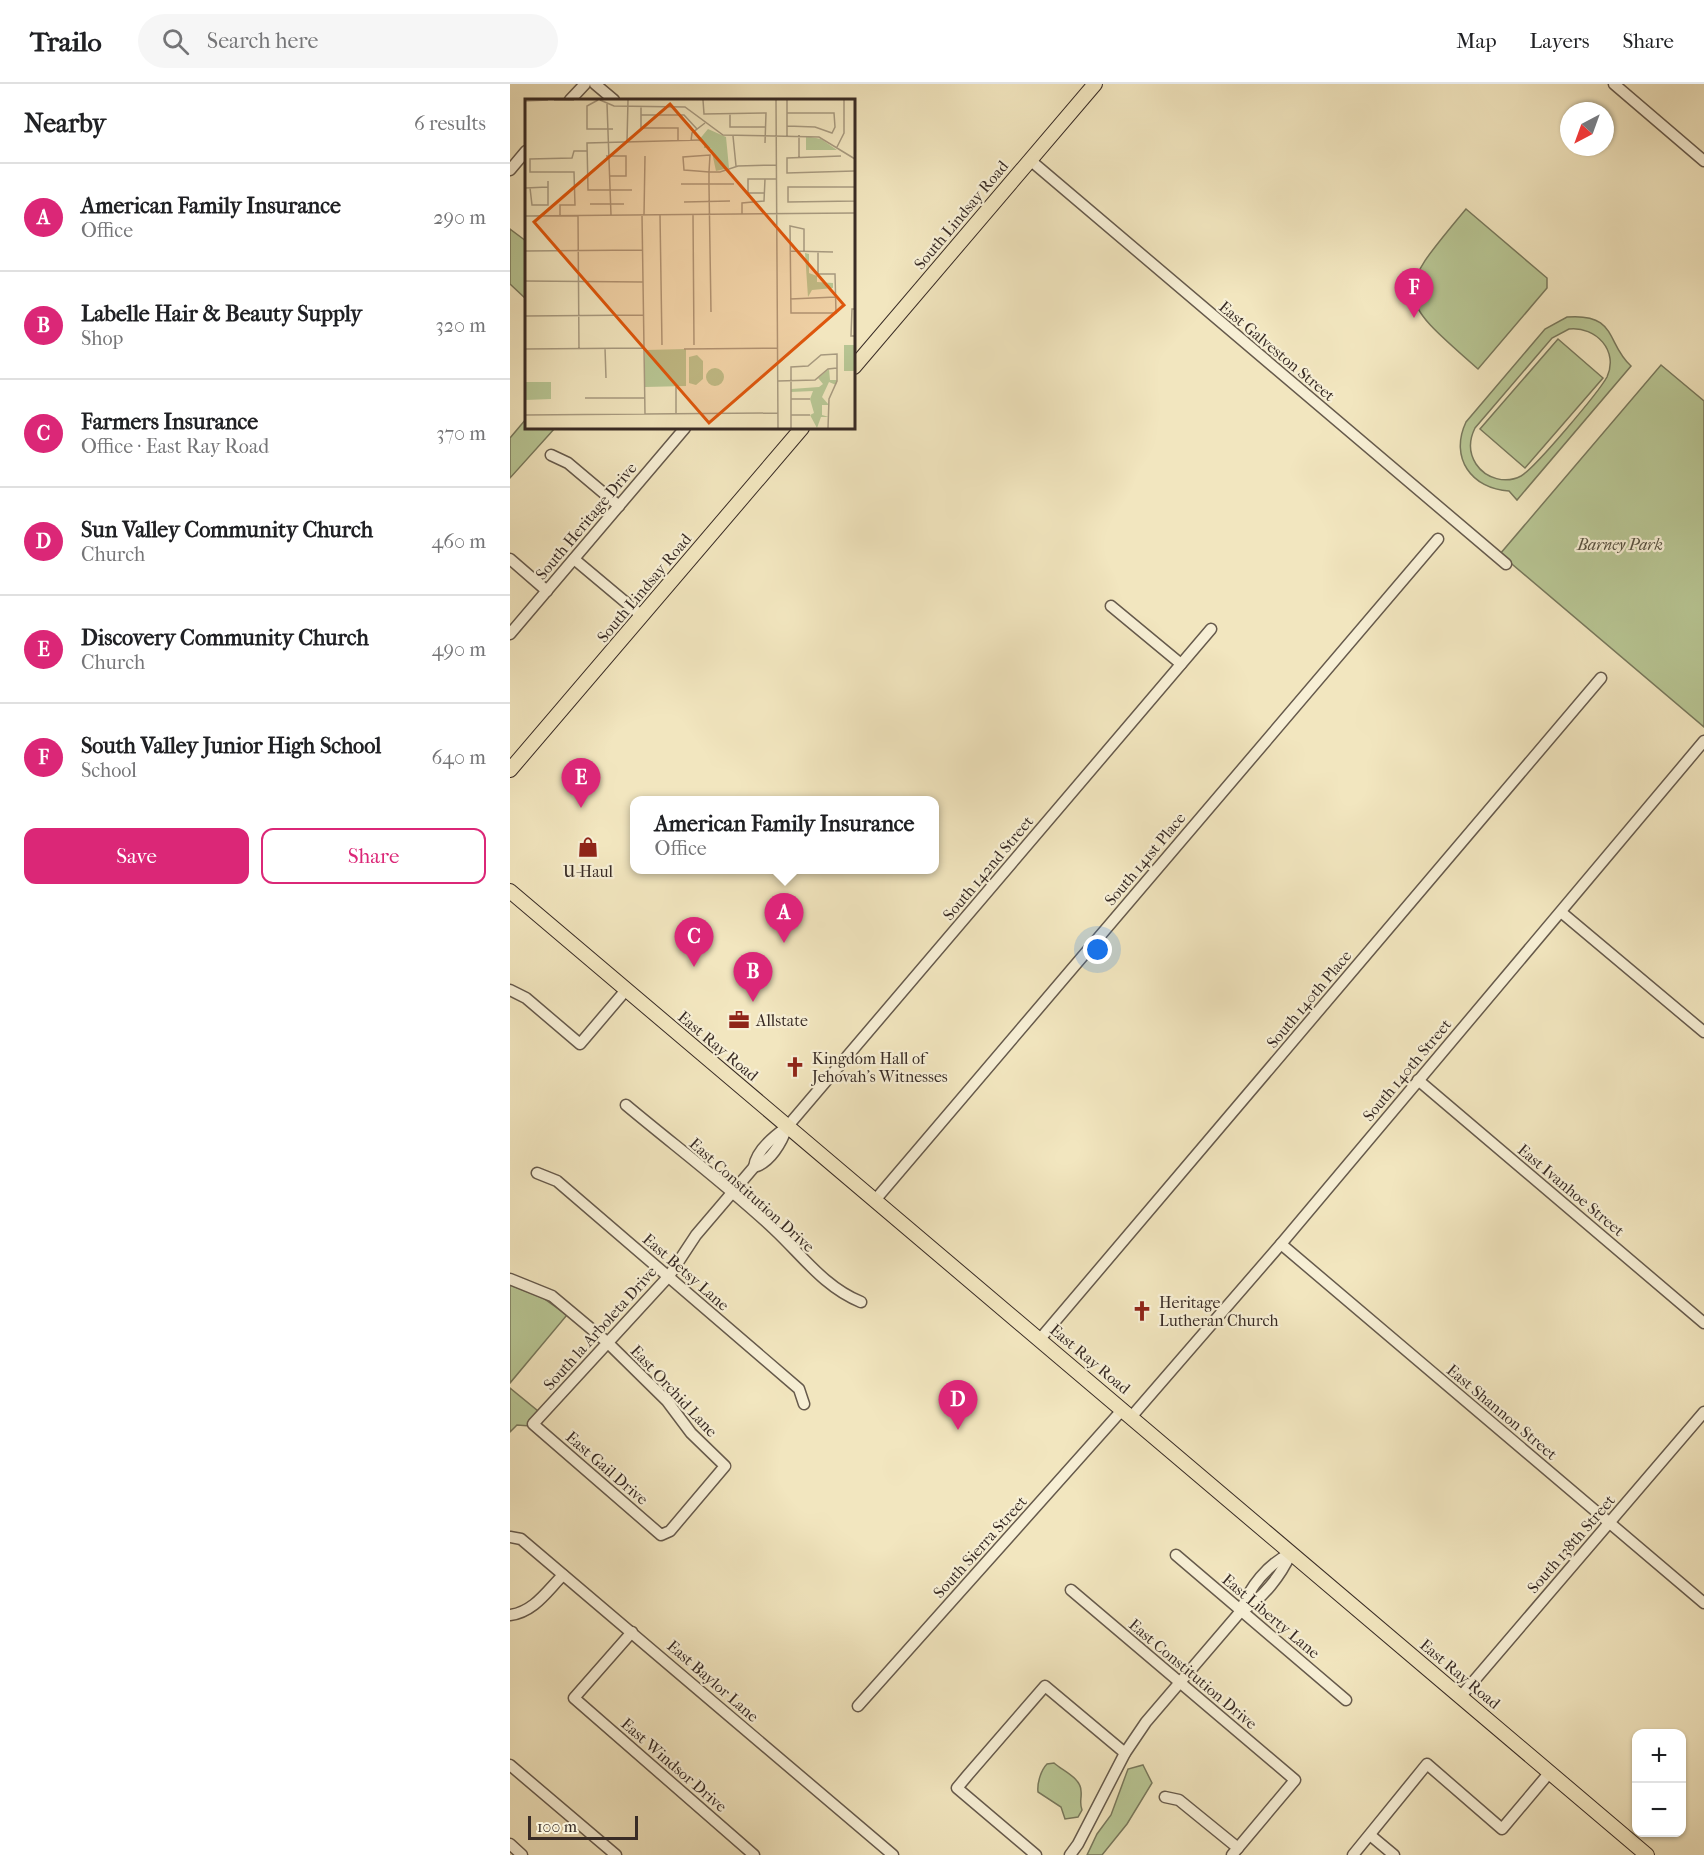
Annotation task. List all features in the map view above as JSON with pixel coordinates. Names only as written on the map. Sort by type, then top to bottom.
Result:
[{"type":"main road","name":"South Lindsay Road","points":[[855,366],[1095,84]]},
{"type":"main road","name":"South Lindsay Road","points":[[510,770],[801,429]]},
{"type":"main road","name":"East Ray Road","points":[[510,891],[876,1199],[1646,1855]]},
{"type":"street","points":[[571,99],[585,84]]},
{"type":"street","points":[[595,84],[613,99]]},
{"type":"street","points":[[1614,84],[1704,161]]},
{"type":"street","points":[[514,166],[525,152]]},
{"type":"street","name":"East Galveston Street","points":[[1030,160],[1506,564]]},
{"type":"street","name":"South Heritage Drive","points":[[510,634],[684,429]]},
{"type":"street","points":[[551,455],[568,463],[619,506]]},
{"type":"street","name":"South 141st Place","points":[[876,1199],[1438,539]]},
{"type":"street","points":[[510,559],[547,591]]},
{"type":"street","points":[[574,559],[642,616]]},
{"type":"street","points":[[1111,606],[1181,664]]},
{"type":"street","name":"South 142nd Street","points":[[788,1127],[1211,629]]},
{"type":"street","name":"South 140th Place","points":[[1040,1339],[1601,678]]},
{"type":"street","name":"South 140th Street","points":[[1127,1412],[1281,1244],[1704,742]]},
{"type":"street","points":[[1561,912],[1704,1032]]},
{"type":"street","points":[[510,990],[526,998],[579,1044],[626,990]]},
{"type":"street","name":"East Ivanhoe Street","points":[[1418,1080],[1704,1323]]},
{"type":"street","name":"East Constitution Drive","points":[[626,1105],[774,1229],[815,1271],[844,1295],[861,1302]]},
{"type":"street","name":"South la Arboleta Drive","points":[[533,1424],[669,1275],[696,1235],[754,1167],[761,1165],[774,1150],[788,1127]]},
{"type":"street","name":"East Betsy Lane","points":[[537,1173],[557,1181],[669,1275],[799,1389],[804,1404]]},
{"type":"street","name":"East Shannon Street","points":[[1281,1244],[1704,1603]]},
{"type":"street","name":"East Orchid Lane","points":[[510,1279],[552,1296],[607,1342],[667,1401],[691,1433],[725,1466],[670,1531],[661,1535]]},
{"type":"street","name":"South Sierra Street","points":[[858,1706],[1127,1412]]},
{"type":"street","name":"South 138th Street","points":[[1461,1696],[1704,1412]]},
{"type":"street","name":"East Gail Drive","points":[[533,1424],[661,1535]]},
{"type":"street","name":"East Baylor Lane","points":[[510,1537],[522,1539],[888,1853]]},
{"type":"street","points":[[1070,1855],[1078,1844],[1125,1753],[1178,1681],[1241,1611],[1260,1596],[1284,1568],[1291,1553]]},
{"type":"street","name":"East Liberty Lane","points":[[1176,1555],[1346,1700]]},
{"type":"street","points":[[510,1615],[520,1614],[533,1607],[563,1575]]},
{"type":"street","name":"East Constitution Drive","points":[[1071,1590],[1295,1780],[1235,1852]]},
{"type":"street","name":"East Windsor Drive","points":[[632,1632],[574,1698],[754,1855]]},
{"type":"street","points":[[1036,1855],[957,1788],[1046,1686],[1125,1753]]},
{"type":"street","points":[[1353,1855],[1427,1764],[1502,1829],[1550,1772]]},
{"type":"street","points":[[510,1765],[616,1855]]},
{"type":"street","points":[[1165,1797],[1179,1800],[1235,1852]]},
{"type":"street","points":[[1370,1835],[1394,1855]]},
{"type":"street","points":[[510,1844],[522,1855]]},
{"type":"green space","points":[[1466,209],[1547,278],[1547,288],[1478,369],[1430,325],[1418,309],[1413,294],[1416,278],[1426,260]]},
{"type":"green space","points":[[510,229],[525,240],[525,298],[510,284]]},
{"type":"green space","points":[[1567,317],[1595,320],[1609,332],[1623,357],[1631,366],[1517,500],[1509,491],[1484,484],[1467,469],[1460,448],[1461,435],[1466,422],[1545,329]],"holes":[[[1569,329],[1579,329],[1596,336],[1603,342],[1610,358],[1607,377],[1566,430],[1521,476],[1503,480],[1485,473],[1476,464],[1471,451],[1475,428],[1552,338]]]},
{"type":"green space","points":[[1558,339],[1603,378],[1525,468],[1480,429]]},
{"type":"green space","name":"Barney Park","points":[[1661,365],[1704,401],[1704,727],[1500,554]]},
{"type":"green space","points":[[525,420],[525,429],[554,429],[510,478],[510,438]]},
{"type":"green space","points":[[510,1285],[543,1298],[567,1315],[510,1383]]},
{"type":"green space","points":[[510,1388],[538,1411],[530,1426],[517,1425],[510,1432]]},
{"type":"green space","points":[[1054,1763],[1075,1779],[1080,1786],[1082,1810],[1078,1817],[1065,1819],[1061,1807],[1038,1792],[1043,1770],[1047,1764]]},
{"type":"green space","points":[[1143,1765],[1152,1783],[1127,1824],[1102,1855],[1087,1855],[1097,1834],[1111,1815],[1128,1769]]},
{"type":"place","name":"South Valley Junior High School","points":[[1414,318]]},
{"type":"place","name":"Discovery Community Church","points":[[581,808]]},
{"type":"place","name":"U-Haul","points":[[588,847]]},
{"type":"place","name":"American Family Insurance","points":[[784,943]]},
{"type":"place","name":"Farmers Insurance","points":[[694,967]]},
{"type":"place","name":"Labelle Hair & Beauty Supply","points":[[753,1002]]},
{"type":"place","name":"Allstate","points":[[739,1020]]},
{"type":"place","name":"Kingdom Hall of Jehovah's Witnesses","points":[[795,1067]]},
{"type":"place","name":"Heritage Lutheran Church","points":[[1142,1311]]},
{"type":"place","name":"Sun Valley Community Church","points":[[958,1430]]}]
